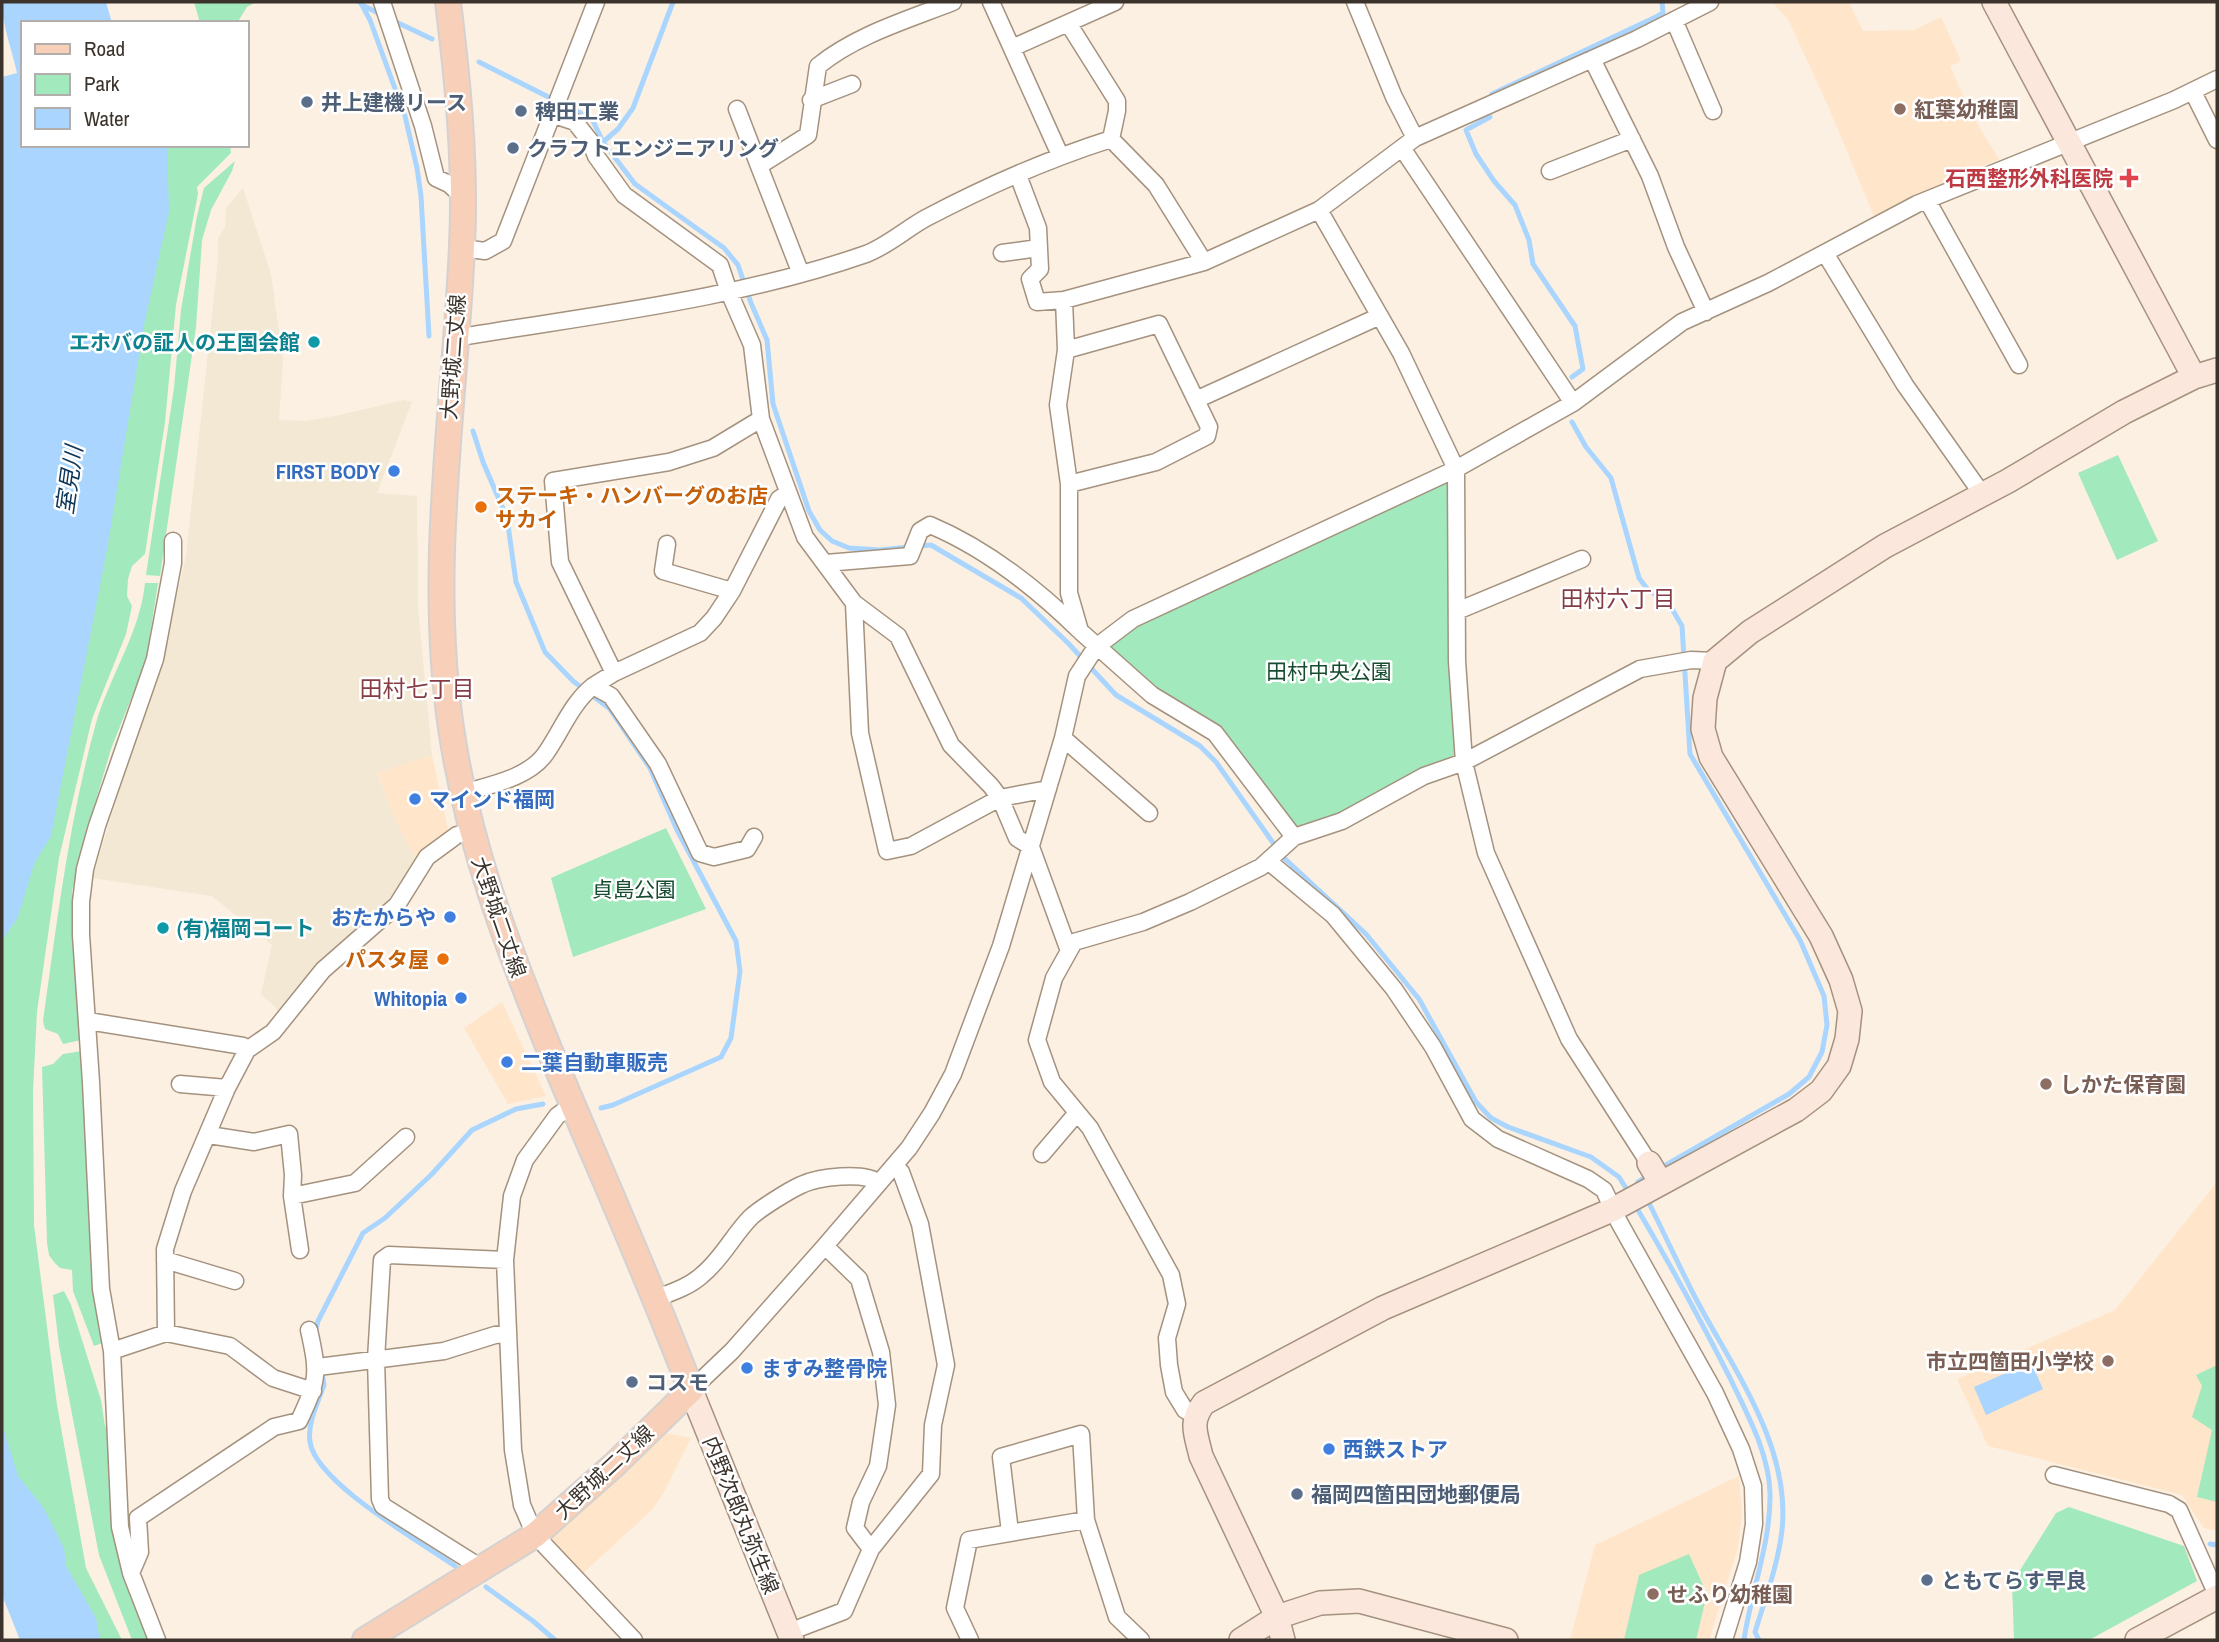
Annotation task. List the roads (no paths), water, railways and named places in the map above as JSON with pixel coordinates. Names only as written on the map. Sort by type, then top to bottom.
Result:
[{"type":"main road","name":"大野城二丈線","points":[[378,1637],[535,1535],[615,1464],[691,1390],[522,985],[471,832],[450,725],[440,604],[445,465],[462,248],[463,197],[460,104],[448,2]]},
{"type":"street","points":[[382,2],[423,126],[436,178],[449,184],[463,197]]},
{"type":"street","points":[[462,248],[485,251],[503,242],[596,2]]},
{"type":"street","points":[[759,166],[808,135],[818,66],[855,41],[953,2]]},
{"type":"street","points":[[991,2],[1060,155]]},
{"type":"street","points":[[1012,48],[1115,2]]},
{"type":"street","points":[[1354,2],[1394,97],[1408,143],[1573,403]]},
{"type":"street","points":[[1018,175],[1038,228],[1040,270],[1030,279],[1037,302],[1063,300],[1204,262],[1319,210],[1408,143],[1710,2]]},
{"type":"street","points":[[1994,2],[2194,377]]},
{"type":"street","points":[[1674,20],[1713,111]]},
{"type":"street","points":[[1068,23],[1117,101],[1111,138]]},
{"type":"street","points":[[1592,59],[1650,176],[1676,247],[1706,312]]},
{"type":"street","points":[[691,1390],[732,1351],[825,1246],[909,1148],[932,1113],[953,1074],[1001,946],[1063,738],[1077,676],[1096,648],[1133,619],[1456,469],[1573,403],[1682,322],[1927,200],[2193,92],[2217,79]]},
{"type":"street","points":[[811,100],[852,84]]},
{"type":"street","points":[[2193,92],[2217,140]]},
{"type":"street","points":[[737,110],[801,274]]},
{"type":"street","points":[[551,114],[575,122],[624,195],[720,265],[752,345],[761,419],[806,537],[854,603],[898,636],[951,745],[1000,798],[1017,838],[1031,847],[1069,951]]},
{"type":"street","points":[[455,338],[732,291],[870,253],[925,219],[1060,155],[1111,138]]},
{"type":"street","points":[[1111,138],[1156,185],[1204,262]]},
{"type":"street","points":[[1550,171],[1632,139]]},
{"type":"street","points":[[1927,200],[2019,365]]},
{"type":"street","points":[[1319,210],[1402,353],[1456,469],[1457,660],[1464,762],[1486,853],[1569,1039],[1649,1163],[1654,1187]]},
{"type":"street","points":[[1002,253],[1039,248]]},
{"type":"street","points":[[1825,253],[1905,385],[1982,494]]},
{"type":"street","points":[[1063,300],[1066,349],[1058,405],[1069,484],[1069,593],[1080,631]]},
{"type":"street","points":[[1198,399],[1380,316]]},
{"type":"street","points":[[1066,349],[1158,324],[1198,399],[1209,427],[1207,436],[1156,462],[1069,484]]},
{"type":"street","points":[[1283,1640],[1277,1617],[1201,1456],[1194,1429],[1195,1415],[1203,1403],[1383,1308],[1617,1207],[1796,1110],[1821,1091],[1839,1066],[1847,1039],[1850,1011],[1841,980],[1821,936],[1711,757],[1703,729],[1705,698],[1716,661],[1750,632],[1885,546],[2124,412],[2194,377],[2217,370]]},
{"type":"street","points":[[614,673],[559,562],[553,481],[669,462],[713,448],[761,419]]},
{"type":"street","points":[[463,793],[511,780],[544,756],[579,698],[593,686],[614,673],[700,634],[732,592],[779,499],[788,493]]},
{"type":"street","points":[[826,563],[910,556],[920,531],[930,525],[954,535],[1002,564],[1045,597],[1096,648],[1153,695],[1214,733],[1291,840]]},
{"type":"street","points":[[157,1640],[131,1573],[120,1527],[112,1351],[101,1289],[81,934],[85,869],[97,826],[155,659],[173,563],[173,541]]},
{"type":"street","points":[[667,544],[663,571],[732,592]]},
{"type":"street","points":[[1457,611],[1583,559]]},
{"type":"street","points":[[854,603],[860,733],[887,851],[911,846],[1000,798],[1048,789]]},
{"type":"street","points":[[1195,1415],[1185,1410],[1174,1392],[1169,1366],[1167,1338],[1177,1304],[1171,1275],[1090,1128],[1052,1082],[1037,1040],[1054,978],[1074,942],[1143,922],[1261,867],[1291,840],[1342,821],[1424,776],[1464,762],[1640,670],[1684,661],[1716,661]]},
{"type":"street","points":[[593,686],[611,696],[658,764],[700,853],[713,857],[747,849],[754,837]]},
{"type":"street","points":[[1063,738],[1149,813]]},
{"type":"street","points":[[166,1333],[165,1249],[183,1191],[227,1088],[247,1050],[273,1032],[323,970],[397,905],[427,856],[457,835],[471,832]]},
{"type":"street","points":[[1270,859],[1333,915],[1394,989],[1433,1047],[1472,1119],[1498,1139],[1588,1180],[1604,1191],[1617,1207],[1715,1393],[1741,1449],[1753,1486],[1754,1524],[1748,1562],[1724,1640]]},
{"type":"street","points":[[88,1021],[243,1046],[247,1050]]},
{"type":"street","points":[[180,1084],[227,1088]]},
{"type":"street","points":[[572,1105],[557,1116],[525,1160],[512,1196],[505,1260],[513,1450],[522,1505],[535,1535],[635,1640]]},
{"type":"street","points":[[1042,1154],[1077,1113]]},
{"type":"street","points":[[208,1135],[254,1142],[289,1134],[292,1196],[300,1250]]},
{"type":"street","points":[[292,1196],[355,1183],[406,1137]]},
{"type":"street","points":[[791,1636],[844,1611],[871,1549],[931,1475],[933,1425],[946,1364],[920,1224],[901,1172],[894,1166]]},
{"type":"street","points":[[654,1299],[673,1293],[701,1277],[724,1254],[751,1217],[802,1184],[843,1176],[874,1178],[879,1183]]},
{"type":"street","points":[[825,1246],[859,1279],[881,1352],[887,1405],[878,1466],[861,1502],[855,1528],[871,1549]]},
{"type":"street","points":[[479,1571],[472,1562],[383,1506],[380,1499],[376,1359],[382,1260],[389,1255],[505,1260]]},
{"type":"street","points":[[165,1260],[235,1281]]},
{"type":"street","points":[[131,1573],[140,1552],[138,1518],[274,1427],[299,1421],[313,1391],[317,1367],[309,1330]]},
{"type":"street","points":[[112,1351],[166,1333],[230,1346],[273,1378],[313,1391]]},
{"type":"street","points":[[317,1367],[444,1351],[495,1335],[507,1334]]},
{"type":"street","name":"内野次郎丸弥生線","points":[[691,1390],[791,1636]]},
{"type":"street","points":[[1010,1532],[1001,1457],[1082,1434],[1086,1520],[1117,1617],[1141,1640]]},
{"type":"street","points":[[2054,1475],[2169,1504],[2179,1510],[2217,1596],[2137,1640]]},
{"type":"street","points":[[970,1640],[955,1608],[969,1540],[1086,1520]]},
{"type":"street","points":[[1241,1640],[1277,1617],[1320,1603],[1359,1601],[1506,1640]]},
{"type":"water","name":"室見川","points":[[2,2],[106,2],[111,21],[21,21],[21,147],[167,147],[169,211],[144,325],[108,544],[51,836],[34,864],[18,917],[2,941],[2,77],[17,73]]},
{"type":"water","points":[[2031,1362],[2043,1389],[1986,1415],[1974,1387]]},
{"type":"water","points":[[2,1424],[18,1476],[43,1507],[64,1548],[66,1566],[96,1618],[100,1640],[20,1640],[2,1595]]},
{"type":"waterway","points":[[360,2],[382,15]]},
{"type":"waterway","points":[[603,142],[618,129],[633,108],[673,2]]},
{"type":"waterway","points":[[1492,94],[1656,17],[1663,13],[1662,2]]},
{"type":"waterway","points":[[362,5],[405,116],[417,168],[429,336]]},
{"type":"waterway","points":[[394,21],[432,39]]},
{"type":"waterway","points":[[479,62],[592,119],[603,142],[635,184],[724,248],[738,265],[767,340],[773,404],[809,511],[820,530],[832,541],[849,548],[880,550],[909,547]]},
{"type":"waterway","points":[[1490,117],[1466,130],[1476,154],[1494,181],[1515,205],[1529,240],[1533,264],[1575,326],[1583,369],[1572,377]]},
{"type":"waterway","points":[[1572,422],[1586,447],[1611,478],[1639,578],[1648,590],[1668,602],[1682,626],[1690,754],[1800,940],[1824,996],[1827,1025],[1822,1052],[1809,1077],[1789,1094],[1659,1169]]},
{"type":"waterway","points":[[473,431],[507,518],[516,582],[545,652],[573,681],[610,709],[650,768],[677,830],[736,941],[740,971],[731,1038],[721,1057],[601,1108]]},
{"type":"waterway","points":[[919,546],[931,545],[1021,598],[1116,695],[1200,746],[1216,762],[1283,857],[1366,934],[1419,999],[1476,1102],[1491,1118],[1508,1127],[1591,1157],[1619,1177],[1629,1193]]},
{"type":"waterway","points":[[315,1333],[318,1321],[363,1233],[385,1218],[431,1175],[472,1130],[516,1109],[543,1104]]},
{"type":"waterway","points":[[1641,1188],[1638,1182],[1651,1174]]},
{"type":"waterway","points":[[1647,1199],[1696,1299],[1756,1409],[1778,1468],[1782,1530],[1774,1569],[1755,1632],[1759,1640]]},
{"type":"waterway","points":[[1635,1205],[1730,1378],[1756,1434],[1766,1463],[1770,1493],[1767,1530],[1744,1640]]},
{"type":"waterway","points":[[323,1378],[324,1385],[309,1435],[317,1458],[330,1475],[350,1493],[455,1566]]},
{"type":"waterway","points":[[2210,1544],[2217,1545]]},
{"type":"waterway","points":[[486,1587],[555,1640]]},
{"type":"place","name":"井上建機リース","points":[[307,102]]},
{"type":"place","name":"紅葉幼稚園","points":[[1900,109]]},
{"type":"place","name":"稗田工業","points":[[521,111]]},
{"type":"place","name":"クラフトエンジニアリング","points":[[513,148]]},
{"type":"place","name":"石西整形外科医院","points":[[2129,178]]},
{"type":"place","name":"エホバの証人の王国会館","points":[[314,342]]},
{"type":"place","name":"FIRST BODY","points":[[394,471]]},
{"type":"place","name":"ステーキ・ハンバーグのお店 サカイ","points":[[481,507]]},
{"type":"place","name":"マインド福岡","points":[[415,799]]},
{"type":"place","name":"おたからや","points":[[450,917]]},
{"type":"place","name":"(有)福岡コート","points":[[163,928]]},
{"type":"place","name":"パスタ屋","points":[[443,959]]},
{"type":"place","name":"Whitopia","points":[[461,998]]},
{"type":"place","name":"二葉自動車販売","points":[[507,1062]]},
{"type":"place","name":"しかた保育園","points":[[2046,1084]]},
{"type":"place","name":"市立四箇田小学校","points":[[2108,1361]]},
{"type":"place","name":"ますみ整骨院","points":[[747,1368]]},
{"type":"place","name":"コスモ","points":[[632,1382]]},
{"type":"place","name":"西鉄ストア","points":[[1329,1449]]},
{"type":"place","name":"福岡四箇田団地郵便局","points":[[1297,1494]]},
{"type":"place","name":"ともてらす早良","points":[[1927,1580]]},
{"type":"place","name":"せふり幼稚園","points":[[1653,1594]]},
{"type":"district","name":"田村六丁目","points":[[1618,598]]},
{"type":"district","name":"田村七丁目","points":[[417,688]]},
{"type":"park label","name":"田村中央公園","points":[[1329,671]]},
{"type":"park label","name":"貞島公園","points":[[634,889]]}]
